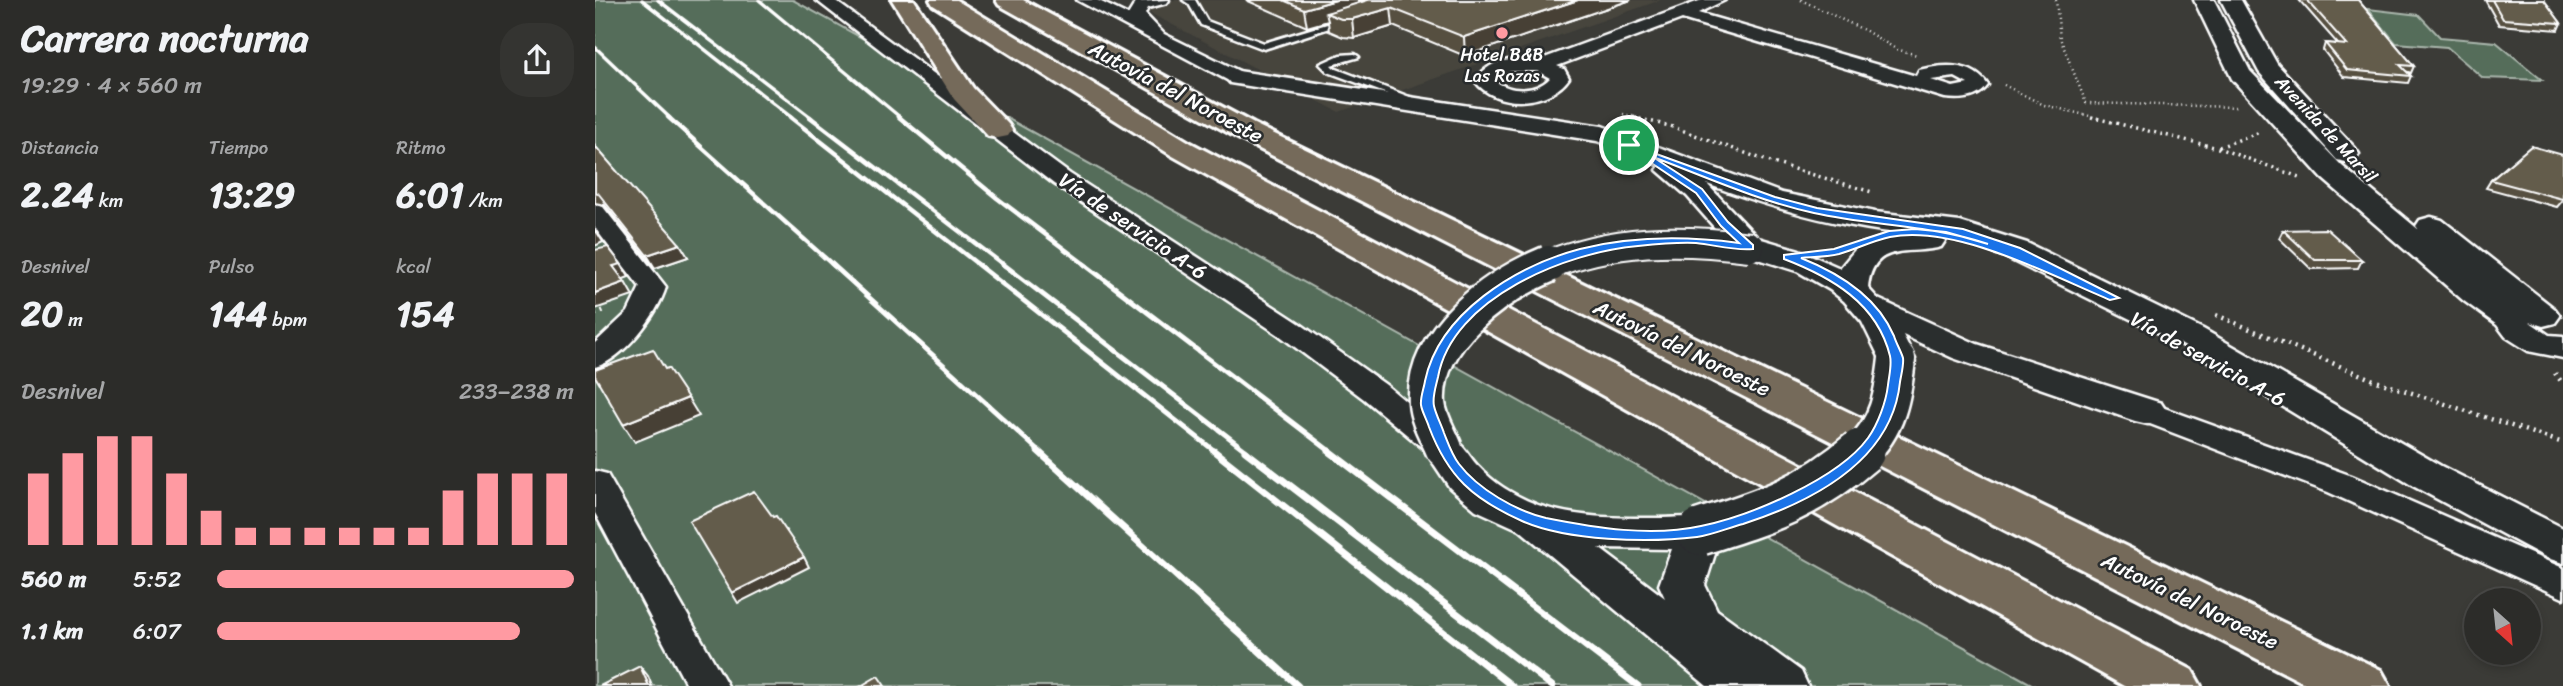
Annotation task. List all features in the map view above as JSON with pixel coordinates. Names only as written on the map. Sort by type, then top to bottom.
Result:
[{"type":"highway","points":[[903,0],[963,93],[998,130]]},
{"type":"highway","name":"Autovía del Noroeste","points":[[941,0],[1181,149],[2173,686]]},
{"type":"highway","name":"Autovía del Noroeste","points":[[1007,0],[1244,130],[2362,686]]},
{"type":"highway","points":[[2204,608],[2380,686]]},
{"type":"street","name":"Vía de servicio A-6","points":[[824,0],[1062,179],[1289,329],[1375,392],[1444,449]]},
{"type":"street","name":"Vía de servicio A-6","points":[[1085,0],[1238,78],[1602,134],[1772,199],[1817,211],[1960,231],[2016,250],[2191,336],[2427,476],[2563,547]]},
{"type":"street","points":[[1161,0],[1142,5],[1136,15],[1163,41]]},
{"type":"street","points":[[1541,66],[1717,0]]},
{"type":"street","name":"Avenida de Marsil","points":[[2204,0],[2240,74],[2332,172],[2476,294],[2547,336]]},
{"type":"street","name":"Avenida de Marsil","points":[[2231,0],[2267,67],[2364,174],[2547,336]]},
{"type":"street","points":[[1681,13],[1924,84]]},
{"type":"street","name":"Vía de servicio A-6","points":[[1629,145],[1699,191],[1724,224],[1750,247]]},
{"type":"street","points":[[595,212],[653,288],[651,299],[643,313],[606,342],[595,358]]},
{"type":"street","name":"Vía de servicio A-6","points":[[1788,257],[1835,252],[1889,234],[1915,232],[1946,235],[1992,248],[2114,298]]},
{"type":"street","points":[[1860,298],[1885,330],[1897,359],[1893,399],[1873,441],[1831,478],[1772,510],[1700,532],[1643,536],[1587,531],[1532,520],[1508,509],[1468,481],[1453,466],[1427,404],[1435,362],[1458,326],[1493,295],[1535,270],[1581,252],[1636,243],[1693,240],[1750,247],[1788,257],[1823,271],[1860,298],[1965,351],[2147,412],[2340,484],[2563,584]]},
{"type":"street","name":"Vía de servicio A-6","points":[[1860,298],[1856,267],[1871,250],[1897,242],[1923,240],[1951,243],[1995,257],[2107,304],[2178,340],[2413,481],[2521,541],[2563,561]]},
{"type":"street","points":[[595,256],[623,246]]},
{"type":"street","points":[[595,482],[708,686]]},
{"type":"street","points":[[1532,520],[1742,686]]},
{"type":"street","points":[[1700,532],[1682,585],[1700,623],[1783,686]]},
{"type":"lane","points":[[1187,0],[1192,2],[1204,23],[1264,46],[1354,19]]},
{"type":"lane","points":[[1355,57],[1343,57],[1325,64],[1331,71],[1433,107]]},
{"type":"path","points":[[2056,0],[2060,38],[2086,103]]},
{"type":"path","points":[[2075,115],[2086,103]]},
{"type":"path","points":[[2086,103],[2277,116]]},
{"type":"path","points":[[2277,116],[2218,148],[2308,180]]},
{"type":"shaded area","points":[[1125,0],[1661,0],[1339,112]]},
{"type":"green space","points":[[595,0],[793,0],[2035,686],[595,686]]},
{"type":"green space","points":[[2368,9],[2419,15],[2440,37],[2496,42],[2542,80],[2483,78],[2447,47],[2396,43]]},
{"type":"building","points":[[1283,0],[1336,0],[1304,9]]},
{"type":"building","points":[[1368,0],[1578,0],[1464,37],[1391,8],[1352,19],[1341,19],[1326,13]]},
{"type":"building","points":[[2307,0],[2358,0],[2414,66],[2400,65],[2411,76],[2347,70],[2325,43],[2347,45]]},
{"type":"building","points":[[2492,0],[2544,0],[2561,23],[2503,19]]},
{"type":"building","points":[[595,146],[680,244],[647,255],[595,192]]},
{"type":"building","points":[[2531,146],[2563,155],[2562,199],[2491,180]]},
{"type":"building","points":[[2327,229],[2362,260],[2315,260],[2283,230]]},
{"type":"building","points":[[608,247],[621,264],[613,266],[625,282],[595,293],[595,250]]},
{"type":"building","points":[[653,349],[688,398],[623,424],[595,376],[595,370]]},
{"type":"building","points":[[754,491],[773,517],[776,516],[804,557],[732,593],[689,521]]},
{"type":"building","points":[[640,666],[649,686],[600,686]]},
{"type":"building","points":[[878,676],[885,686],[861,686]]},
{"type":"railway","points":[[642,0],[792,118]]},
{"type":"railway","points":[[658,0],[812,118]]},
{"type":"railway","points":[[759,0],[901,118]]},
{"type":"railway","points":[[595,47],[670,118]]},
{"type":"railway","points":[[668,117],[834,266]]},
{"type":"railway","points":[[790,117],[980,266]]},
{"type":"railway","points":[[810,117],[1005,266]]},
{"type":"railway","points":[[899,117],[997,198],[1087,266]]},
{"type":"railway","points":[[832,264],[1040,452]]},
{"type":"railway","points":[[977,264],[1216,452]]},
{"type":"railway","points":[[1003,264],[1248,452]]},
{"type":"railway","points":[[1084,264],[1331,452]]},
{"type":"railway","points":[[1038,451],[1298,686]]},
{"type":"railway","points":[[1214,451],[1512,686]]},
{"type":"railway","points":[[1245,451],[1552,686]]},
{"type":"railway","points":[[1329,451],[1638,686]]},
{"type":"place","name":"Hotel B&B Las Rozas","points":[[1502,33]]},
{"type":"route","points":[[1629,145],[1772,199],[1817,211],[1960,231],[2016,250],[2114,298],[1992,248],[1946,235],[1915,232],[1889,234],[1835,252],[1788,257],[1823,271],[1852,289],[1885,330],[1897,359],[1893,399],[1873,441],[1831,478],[1772,510],[1700,532],[1643,536],[1587,531],[1532,520],[1486,496],[1453,466],[1444,449],[1427,404],[1435,362],[1458,326],[1493,295],[1535,270],[1581,252],[1636,243],[1693,240],[1750,247],[1724,224],[1699,191],[1629,145]]}]
